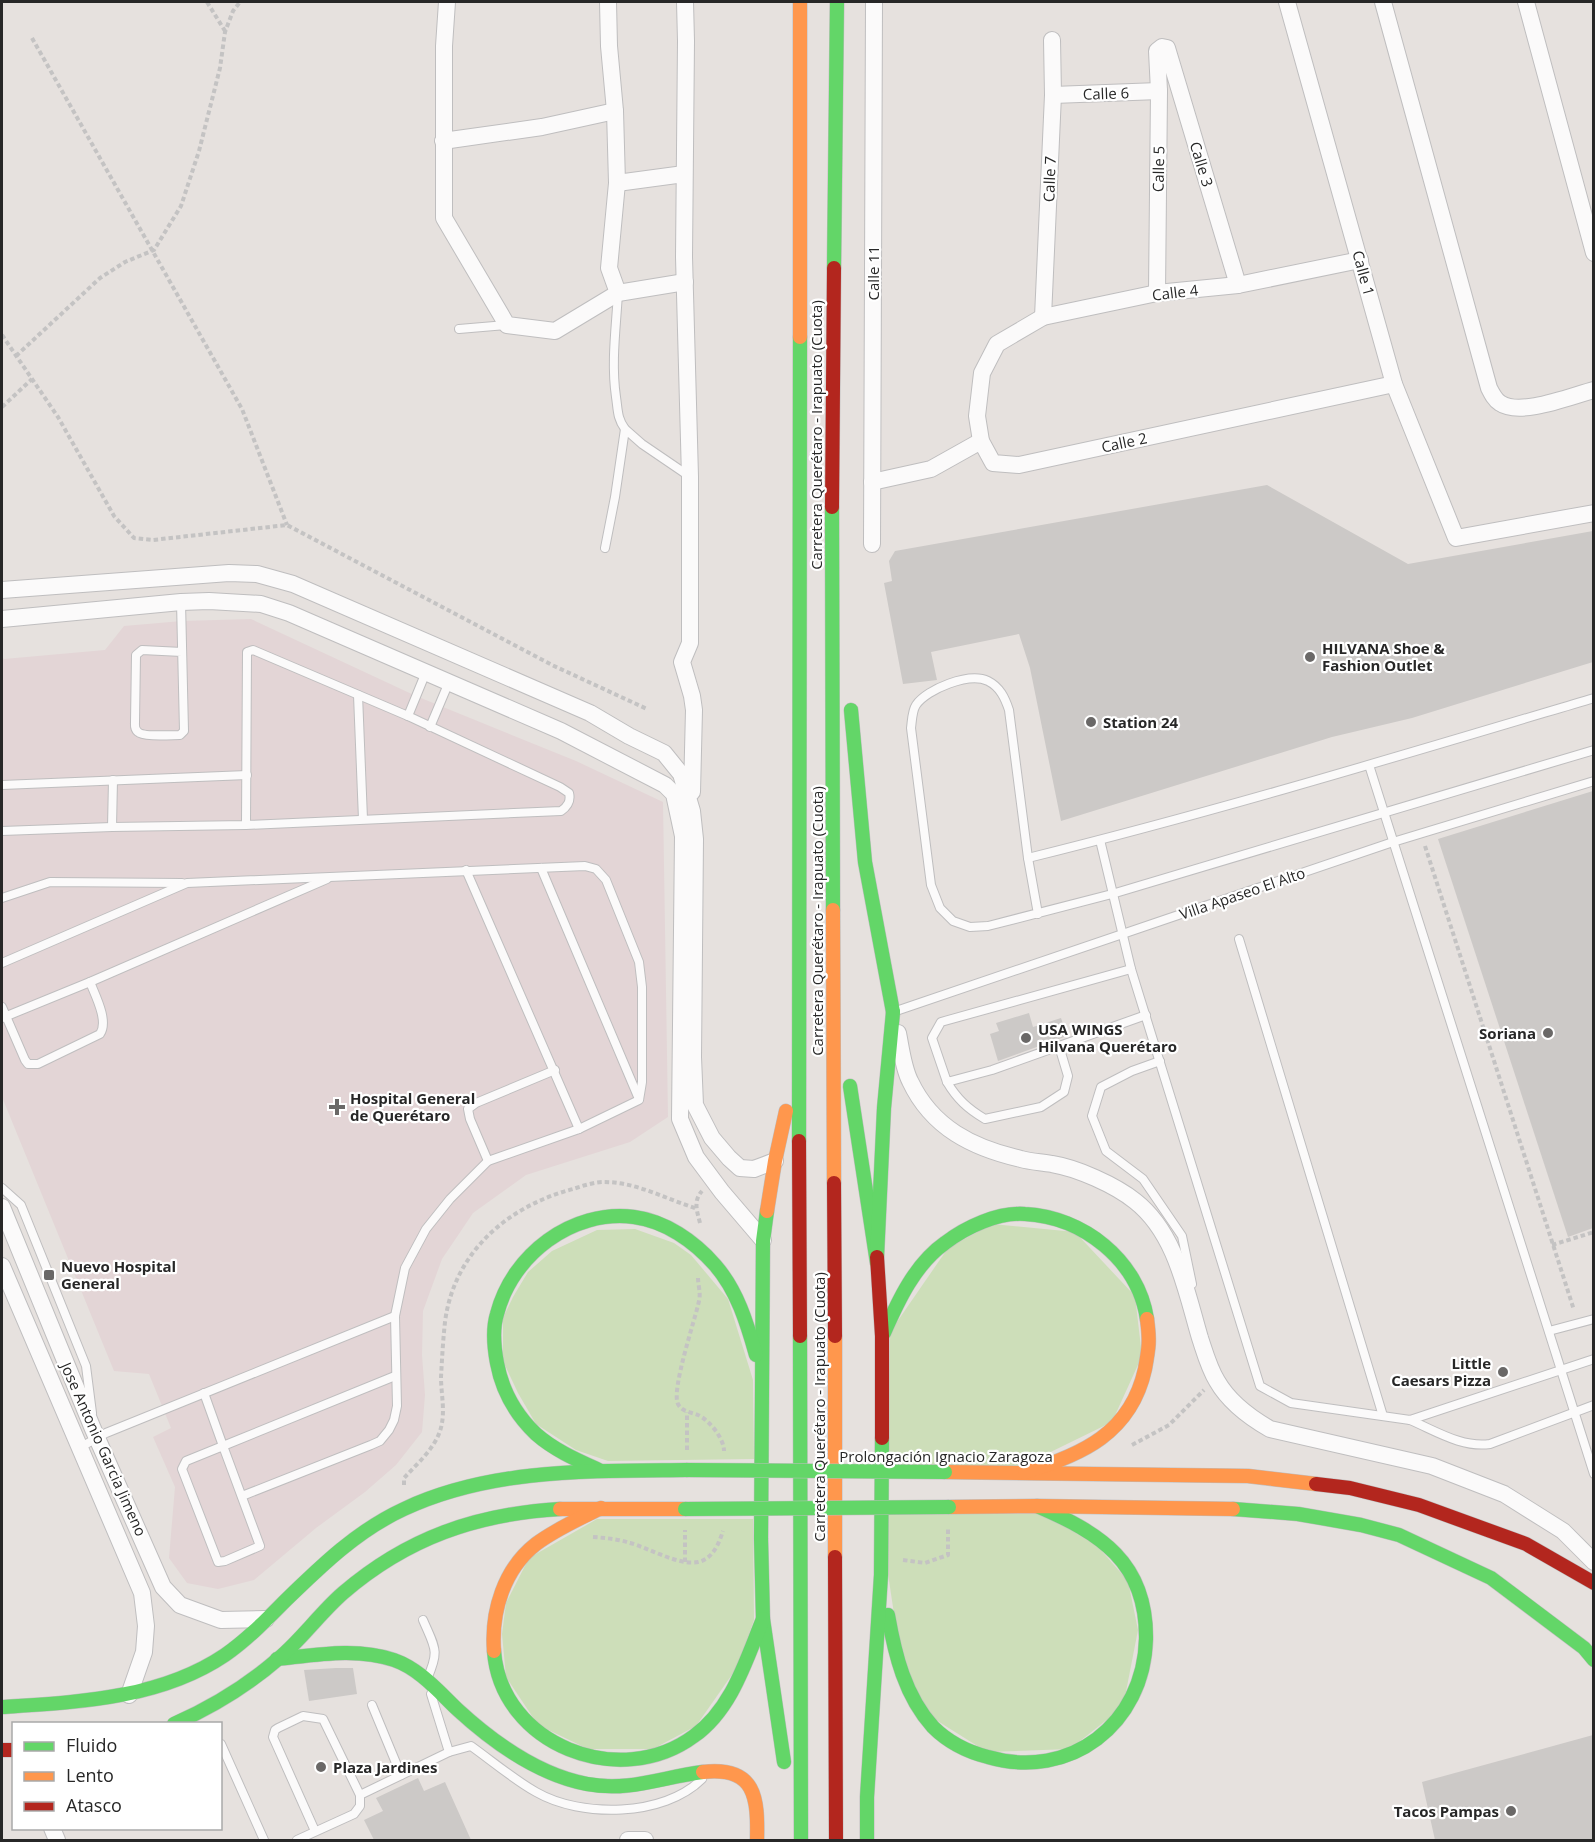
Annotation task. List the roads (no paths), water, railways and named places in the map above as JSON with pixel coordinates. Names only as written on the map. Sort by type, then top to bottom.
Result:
[{"type":"main road","name":"Carretera Querétaro - Irapuato (Cuota)","points":[[800,2],[801,1840]]},
{"type":"main road","name":"Carretera Querétaro - Irapuato (Cuota)","points":[[836,1840],[832,493],[837,2]]},
{"type":"main road","points":[[832,493],[846,648]]},
{"type":"main road","points":[[850,696],[865,862],[893,1012],[884,1108],[877,1263]]},
{"type":"main road","points":[[834,979],[877,1263],[882,1336],[881,1575],[867,1797],[867,1840]]},
{"type":"main road","points":[[796,1840],[763,1619],[761,1539],[764,1241],[775,1161],[799,1058]]},
{"type":"main road","points":[[882,1336],[900,1295],[913,1276],[944,1243],[982,1220],[1003,1215],[1040,1214],[1079,1227],[1098,1238],[1111,1250],[1136,1282],[1144,1303],[1149,1342],[1148,1362],[1143,1379],[1128,1410],[1116,1427],[1101,1439],[1071,1457],[1025,1472]]},
{"type":"main road","points":[[604,1472],[580,1462],[544,1441],[529,1429],[508,1398],[494,1359],[492,1338],[494,1320],[501,1296],[524,1260],[558,1232],[582,1222],[623,1216],[644,1220],[684,1236],[716,1266],[739,1304],[763,1383]]},
{"type":"main road","name":"Prolongación Ignacio Zaragoza","points":[[2,1707],[81,1702],[129,1695],[178,1680],[199,1670],[235,1647],[335,1554],[379,1522],[404,1508],[451,1491],[501,1478],[523,1475],[686,1470],[1248,1476],[1350,1488],[1419,1505],[1526,1544],[1593,1583]]},
{"type":"main road","points":[[881,1575],[890,1629],[903,1679],[910,1695],[932,1725],[956,1744],[998,1762],[1030,1764],[1066,1757],[1101,1738],[1126,1712],[1143,1675],[1147,1634],[1141,1595],[1134,1575],[1124,1561],[1109,1545],[1095,1535],[1062,1516],[1037,1506]]},
{"type":"main road","points":[[178,1722],[214,1703],[277,1659],[340,1596],[362,1577],[392,1557],[458,1526],[492,1517],[601,1508],[1037,1506],[1246,1509],[1298,1514],[1399,1535],[1491,1578],[1584,1648],[1593,1660]]},
{"type":"main road","points":[[601,1508],[562,1528],[531,1548],[507,1578],[499,1598],[493,1635],[499,1677],[515,1710],[543,1736],[561,1747],[596,1757],[634,1759],[673,1749],[702,1730],[735,1688],[763,1619]]},
{"type":"main road","points":[[277,1659],[365,1654],[397,1661],[426,1680],[465,1716],[523,1759],[550,1773],[577,1782],[607,1787],[636,1786],[711,1770],[734,1773],[750,1784],[757,1801],[757,1840]]},
{"type":"street","points":[[447,2],[444,45],[444,218],[507,325],[555,331],[618,292],[685,282]]},
{"type":"street","points":[[608,2],[617,183],[609,268],[618,292]]},
{"type":"street","points":[[685,2],[684,174],[690,477],[690,643],[682,662],[694,710],[692,811],[695,839],[693,1057],[695,1105],[712,1138],[740,1168],[754,1169],[775,1161]]},
{"type":"street","name":"Calle 11","points":[[872,544],[874,2]]},
{"type":"street","name":"Calle 1","points":[[1287,2],[1394,384],[1456,538],[1593,513]]},
{"type":"street","points":[[1383,2],[1489,388],[1501,404],[1513,408],[1527,408],[1593,390]]},
{"type":"street","points":[[1526,2],[1593,253]]},
{"type":"street","name":"Calle 7","points":[[1043,317],[1053,95],[1052,40]]},
{"type":"street","name":"Calle 5","points":[[1157,293],[1159,91],[1157,51],[1162,47]]},
{"type":"street","name":"Calle 3","points":[[1162,47],[1167,48],[1238,285]]},
{"type":"street","name":"Calle 6","points":[[1053,95],[1159,91]]},
{"type":"street","points":[[443,141],[542,127],[615,111]]},
{"type":"street","points":[[617,183],[684,174]]},
{"type":"street","name":"Calle 4","points":[[981,441],[977,416],[982,373],[997,344],[1043,317],[1157,293],[1238,285],[1360,260]]},
{"type":"street","name":"Calle 2","points":[[981,441],[993,463],[1019,465],[1394,384]]},
{"type":"street","points":[[872,482],[931,469],[981,441]]},
{"type":"street","points":[[2,590],[229,573],[257,574],[293,584],[590,713],[664,753],[681,774],[692,811],[683,836]]},
{"type":"street","points":[[2,619],[181,602],[261,604],[289,613],[561,731],[665,785],[674,795],[683,836],[681,1119],[696,1157],[764,1241]]},
{"type":"street","points":[[893,1012],[909,1080],[922,1102],[950,1132],[982,1148],[1021,1160],[1054,1164],[1084,1174],[1136,1201],[1151,1218],[1166,1236],[1175,1256],[1208,1361],[1217,1381],[1248,1416],[1270,1429],[1432,1466],[1504,1494],[1563,1531],[1593,1562]]},
{"type":"street","name":"Jose Antonio Garcia Jimeno","points":[[2,1207],[163,1587],[180,1605],[221,1620],[266,1619]]},
{"type":"street","name":"Jose Antonio Garcia Jimeno","points":[[2,1266],[142,1593],[146,1626],[144,1652],[129,1695]]},
{"type":"street","points":[[124,1552],[144,1542]]},
{"type":"street","points":[[628,1840],[645,1840]]},
{"type":"lane","points":[[618,292],[613,360],[617,415],[625,429],[642,444],[690,477]]},
{"type":"lane","points":[[459,329],[507,325]]},
{"type":"lane","points":[[605,548],[625,429]]},
{"type":"lane","points":[[181,602],[184,729],[183,734],[138,732],[135,728],[136,655],[142,650],[182,652]]},
{"type":"lane","points":[[2,831],[246,825],[561,811],[570,799],[569,793],[560,787],[408,716],[253,650],[247,652],[246,825]]},
{"type":"lane","points":[[408,716],[426,672]]},
{"type":"lane","points":[[1038,914],[1028,858],[1009,710],[1002,692],[987,681],[970,679],[949,684],[925,695],[914,707],[911,728],[931,885],[940,908],[953,921],[970,927],[988,926],[1038,914],[1112,894],[1593,750]]},
{"type":"lane","points":[[430,727],[449,682]]},
{"type":"lane","points":[[358,695],[363,819]]},
{"type":"lane","points":[[1028,858],[1369,765],[1593,698]]},
{"type":"lane","points":[[1369,765],[1575,1411],[1593,1474]]},
{"type":"lane","points":[[2,785],[247,775]]},
{"type":"lane","points":[[112,827],[113,780]]},
{"type":"lane","name":"Villa Apaseo El Alto","points":[[893,1012],[1393,842],[1593,781]]},
{"type":"lane","points":[[1100,840],[1121,935],[1260,1386],[1291,1403],[1410,1420],[1464,1443],[1477,1446],[1490,1444],[1593,1405]]},
{"type":"lane","points":[[2,898],[50,882],[187,883],[466,870],[585,866],[596,868],[606,880],[639,962],[642,987],[642,1082],[639,1100]]},
{"type":"lane","points":[[541,868],[639,1100]]},
{"type":"lane","points":[[466,870],[579,1129]]},
{"type":"lane","points":[[3,1017],[90,982],[333,876]]},
{"type":"lane","points":[[2,963],[187,883]]},
{"type":"lane","points":[[1239,939],[1383,1416]]},
{"type":"lane","points":[[1059,1046],[1068,1076],[1064,1092],[1041,1107],[985,1119],[968,1110],[954,1095],[947,1082],[932,1038],[941,1022],[1131,969]]},
{"type":"lane","points":[[2,1007],[3,1017],[28,1064],[44,1062],[100,1034],[103,1029],[104,1022],[90,982]]},
{"type":"lane","points":[[947,1082],[992,1070],[1146,1015]]},
{"type":"lane","points":[[1160,1060],[1131,1071],[1101,1087],[1092,1116],[1106,1151],[1143,1179],[1182,1236],[1208,1361]]},
{"type":"lane","points":[[488,1161],[468,1109],[476,1102],[555,1070]]},
{"type":"lane","points":[[242,1496],[380,1440],[389,1430],[397,1406],[395,1316],[405,1268],[426,1229],[450,1199],[488,1161],[579,1129],[639,1100]]},
{"type":"lane","points":[[2,1188],[21,1205],[86,1366],[96,1433]]},
{"type":"lane","points":[[79,1448],[96,1433],[204,1393],[395,1316]]},
{"type":"lane","points":[[1549,1331],[1593,1319]]},
{"type":"lane","points":[[1410,1420],[1593,1359]]},
{"type":"lane","points":[[204,1393],[223,1446],[260,1546],[218,1562],[182,1469],[186,1461],[223,1446],[395,1376]]},
{"type":"lane","points":[[423,1620],[435,1647],[436,1655],[426,1680],[449,1752]]},
{"type":"lane","points":[[372,1705],[401,1774]]},
{"type":"lane","points":[[297,1840],[354,1814],[360,1806],[360,1795],[323,1719],[303,1716],[275,1730],[273,1741],[315,1831]]},
{"type":"lane","points":[[222,1746],[264,1840]]},
{"type":"lane","points":[[360,1795],[449,1752],[471,1746],[537,1793],[576,1807],[611,1810],[654,1805],[680,1796],[711,1770]]},
{"type":"place","name":"HILVANA Shoe & Fashion Outlet","points":[[1310,657]]},
{"type":"place","name":"Station 24","points":[[1091,722]]},
{"type":"place","name":"Soriana","points":[[1548,1033]]},
{"type":"place","name":"USA WINGS Hilvana Querétaro","points":[[1026,1038]]},
{"type":"place","name":"Hospital General de Querétaro","points":[[337,1107]]},
{"type":"place","name":"Nuevo Hospital General","points":[[49,1275]]},
{"type":"place","name":"Little Caesars Pizza","points":[[1503,1372]]},
{"type":"place","name":"Plaza Jardines","points":[[321,1767]]},
{"type":"place","name":"Tacos Pampas","points":[[1511,1811]]}]
